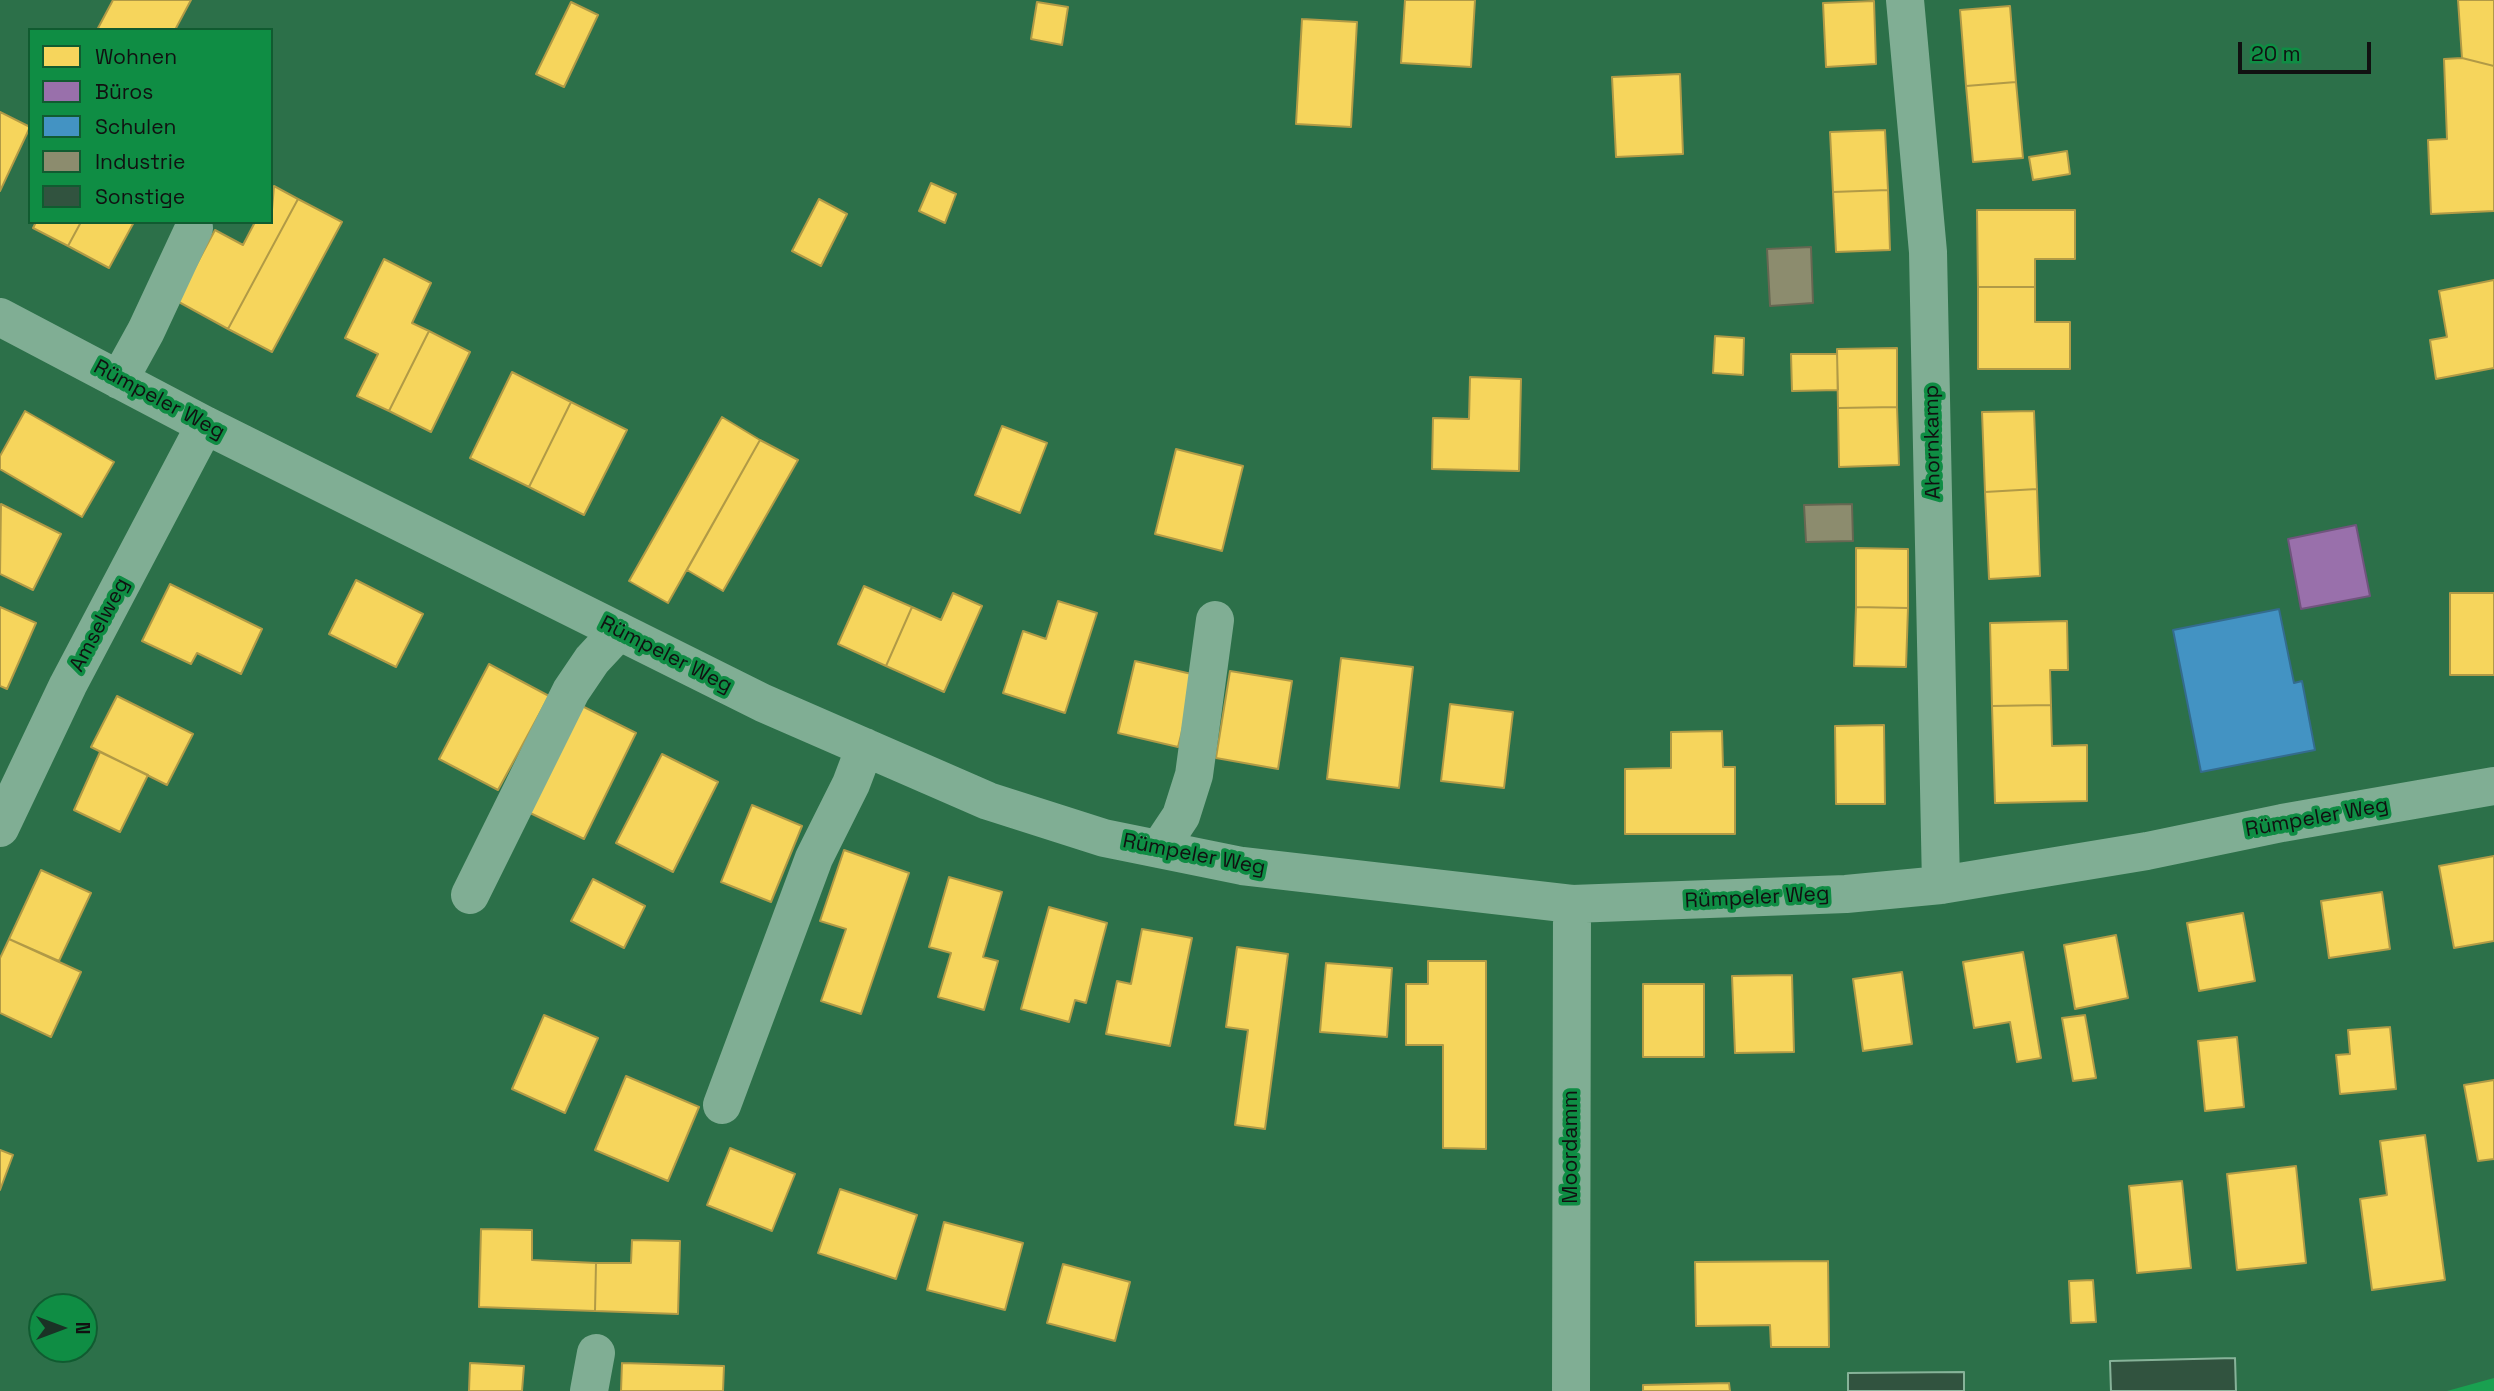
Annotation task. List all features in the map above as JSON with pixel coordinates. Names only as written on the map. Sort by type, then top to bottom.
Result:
[{"type":"street","name":"Ahornkamp","points":[[1905,0],[1928,252],[1941,885]]},
{"type":"street","points":[[119,380],[146,331],[194,228]]},
{"type":"street","name":"Rümpeler Weg","points":[[0,317],[205,425],[763,704],[988,801],[1104,838],[1255,868],[1572,904],[1713,901],[1846,894],[1941,885],[2147,851],[2282,822],[2494,786]]},
{"type":"street","name":"Amselweg","points":[[0,828],[68,685],[205,425]]},
{"type":"street","points":[[1159,849],[1181,816],[1194,775],[1215,620]]},
{"type":"street","points":[[470,895],[571,691],[592,660],[619,631]]},
{"type":"street","points":[[722,1105],[814,858],[851,784],[865,747]]},
{"type":"street","name":"Moordamm","points":[[1571,1391],[1572,904]]},
{"type":"street","points":[[589,1391],[596,1353]]},
{"type":"green space","points":[[2494,1378],[2494,1391],[2447,1391]]},
{"type":"building: Wohnen","points":[[113,0],[191,0],[176,28],[98,28]]},
{"type":"building: Wohnen","points":[[1405,0],[1475,0],[1471,67],[1401,63]]},
{"type":"building: Wohnen","points":[[2458,0],[2494,0],[2494,66],[2462,58]]},
{"type":"building: Wohnen","points":[[1874,1],[1876,64],[1826,67],[1823,3]]},
{"type":"building: Wohnen","points":[[571,2],[598,15],[564,87],[536,74]]},
{"type":"building: Wohnen","points":[[1037,2],[1068,7],[1062,45],[1031,39]]},
{"type":"building: Wohnen","points":[[2010,6],[2016,82],[1966,86],[1960,10]]},
{"type":"building: Wohnen","points":[[1302,19],[1357,22],[1351,127],[1296,124]]},
{"type":"building: Wohnen","points":[[2462,58],[2494,66],[2494,211],[2431,214],[2428,140],[2447,139],[2444,59]]},
{"type":"building: Wohnen","points":[[1680,74],[1683,154],[1616,157],[1612,77]]},
{"type":"building: Wohnen","points":[[2016,82],[2023,158],[1973,162],[1966,86]]},
{"type":"building: Wohnen","points":[[0,112],[28,126],[28,131],[0,191]]},
{"type":"building: Wohnen","points":[[1885,130],[1888,190],[1833,192],[1830,132]]},
{"type":"building: Wohnen","points":[[2067,151],[2070,174],[2033,180],[2029,157]]},
{"type":"building: Wohnen","points":[[931,183],[956,194],[945,223],[919,211]]},
{"type":"building: Wohnen","points":[[274,186],[298,199],[228,329],[177,301],[215,230],[243,245],[254,224],[273,224]]},
{"type":"building: Wohnen","points":[[1888,190],[1890,250],[1836,252],[1833,192]]},
{"type":"building: Wohnen","points":[[298,199],[342,222],[272,352],[228,329]]},
{"type":"building: Wohnen","points":[[819,199],[847,214],[821,266],[792,251]]},
{"type":"building: Wohnen","points":[[1977,210],[2075,210],[2075,259],[2035,259],[2035,287],[1978,287]]},
{"type":"building: Wohnen","points":[[35,224],[80,224],[68,246],[33,228]]},
{"type":"building: Wohnen","points":[[80,224],[133,224],[109,268],[68,246]]},
{"type":"building: Wohnen","points":[[384,259],[431,283],[412,323],[429,331],[389,411],[357,396],[378,354],[345,338]]},
{"type":"building: Wohnen","points":[[2494,280],[2494,368],[2436,379],[2430,340],[2447,337],[2439,291]]},
{"type":"building: Wohnen","points":[[1978,287],[2035,287],[2035,322],[2070,322],[2070,369],[1978,369]]},
{"type":"building: Wohnen","points":[[429,331],[470,352],[431,432],[389,411]]},
{"type":"building: Wohnen","points":[[1715,336],[1744,338],[1743,375],[1713,373]]},
{"type":"building: Wohnen","points":[[1897,348],[1897,407],[1838,408],[1837,349]]},
{"type":"building: Wohnen","points":[[1791,354],[1837,354],[1838,390],[1792,391]]},
{"type":"building: Wohnen","points":[[512,372],[571,402],[529,487],[470,458]]},
{"type":"building: Wohnen","points":[[1470,377],[1521,379],[1519,471],[1432,469],[1433,418],[1469,419]]},
{"type":"building: Wohnen","points":[[571,402],[627,430],[584,515],[529,487]]},
{"type":"building: Wohnen","points":[[1897,407],[1899,465],[1839,467],[1838,408]]},
{"type":"building: Wohnen","points":[[25,411],[114,462],[82,517],[0,469],[0,456]]},
{"type":"building: Wohnen","points":[[2034,411],[2037,489],[1985,492],[1982,412]]},
{"type":"building: Wohnen","points":[[722,417],[760,440],[668,603],[629,581]]},
{"type":"building: Wohnen","points":[[1002,426],[1047,443],[1020,513],[975,495]]},
{"type":"building: Wohnen","points":[[760,440],[798,460],[723,591],[687,570]]},
{"type":"building: Wohnen","points":[[1176,449],[1243,466],[1222,551],[1155,534]]},
{"type":"building: Wohnen","points":[[2037,489],[2040,576],[1989,579],[1985,492]]},
{"type":"building: Wohnen","points":[[1,504],[61,534],[33,590],[0,574]]},
{"type":"building: Wohnen","points":[[1856,548],[1908,549],[1908,608],[1856,607]]},
{"type":"building: Wohnen","points":[[356,580],[423,614],[396,667],[329,634]]},
{"type":"building: Wohnen","points":[[170,584],[262,629],[241,674],[197,653],[191,664],[142,641]]},
{"type":"building: Wohnen","points":[[864,586],[912,607],[886,666],[838,644]]},
{"type":"building: Wohnen","points":[[953,593],[982,606],[944,692],[886,666],[912,607],[941,620]]},
{"type":"building: Wohnen","points":[[2450,593],[2494,593],[2494,675],[2450,675]]},
{"type":"building: Wohnen","points":[[1058,601],[1097,613],[1065,713],[1003,693],[1023,631],[1046,639]]},
{"type":"building: Wohnen","points":[[0,607],[36,623],[7,689],[0,686]]},
{"type":"building: Wohnen","points":[[1856,607],[1908,608],[1906,667],[1854,666]]},
{"type":"building: Wohnen","points":[[2067,621],[2068,670],[2050,670],[2051,705],[1992,706],[1990,623]]},
{"type":"building: Wohnen","points":[[1341,658],[1413,667],[1399,788],[1327,779]]},
{"type":"building: Wohnen","points":[[1135,661],[1196,675],[1178,747],[1118,733]]},
{"type":"building: Wohnen","points":[[489,664],[549,696],[498,790],[439,759]]},
{"type":"building: Wohnen","points":[[1230,671],[1292,681],[1278,769],[1216,758]]},
{"type":"building: Wohnen","points":[[117,696],[193,734],[167,785],[91,747]]},
{"type":"building: Wohnen","points":[[576,703],[636,733],[584,839],[524,810]]},
{"type":"building: Wohnen","points":[[1450,704],[1513,712],[1504,788],[1441,781]]},
{"type":"building: Wohnen","points":[[2051,705],[2052,746],[2087,745],[2087,801],[1995,803],[1992,706]]},
{"type":"building: Wohnen","points":[[1884,725],[1885,804],[1836,804],[1835,726]]},
{"type":"building: Wohnen","points":[[1722,731],[1723,767],[1735,767],[1735,834],[1625,834],[1625,769],[1671,768],[1671,732]]},
{"type":"building: Wohnen","points":[[100,752],[148,775],[120,832],[74,810]]},
{"type":"building: Wohnen","points":[[662,754],[718,782],[673,872],[616,843]]},
{"type":"building: Wohnen","points":[[752,805],[802,826],[771,902],[721,882]]},
{"type":"building: Wohnen","points":[[844,850],[909,873],[861,1014],[821,1001],[846,929],[820,921]]},
{"type":"building: Wohnen","points":[[2494,856],[2494,941],[2454,948],[2439,866]]},
{"type":"building: Wohnen","points":[[41,870],[91,893],[59,961],[9,939]]},
{"type":"building: Wohnen","points":[[949,877],[1002,892],[983,957],[998,961],[984,1010],[938,997],[951,953],[929,947]]},
{"type":"building: Wohnen","points":[[593,879],[645,906],[624,948],[571,921]]},
{"type":"building: Wohnen","points":[[2382,892],[2390,949],[2329,958],[2321,901]]},
{"type":"building: Wohnen","points":[[1049,907],[1107,923],[1086,1003],[1075,1000],[1069,1022],[1021,1009]]},
{"type":"building: Wohnen","points":[[2243,913],[2255,981],[2199,991],[2187,923]]},
{"type":"building: Wohnen","points":[[1142,929],[1192,938],[1170,1046],[1106,1034],[1117,981],[1131,984]]},
{"type":"building: Wohnen","points":[[2116,935],[2128,998],[2075,1009],[2064,945]]},
{"type":"building: Wohnen","points":[[9,939],[81,972],[51,1037],[0,1013],[0,958]]},
{"type":"building: Wohnen","points":[[1237,947],[1288,954],[1265,1129],[1235,1125],[1248,1030],[1226,1027]]},
{"type":"building: Wohnen","points":[[2023,952],[2041,1058],[2017,1062],[2010,1022],[1974,1028],[1963,962]]},
{"type":"building: Wohnen","points":[[1428,961],[1486,961],[1486,1149],[1443,1148],[1443,1045],[1406,1045],[1406,984],[1428,984]]},
{"type":"building: Wohnen","points":[[1326,963],[1392,968],[1387,1037],[1320,1032]]},
{"type":"building: Wohnen","points":[[1902,972],[1912,1044],[1863,1051],[1853,979]]},
{"type":"building: Wohnen","points":[[1792,975],[1794,1052],[1735,1053],[1732,976]]},
{"type":"building: Wohnen","points":[[1643,984],[1704,984],[1704,1057],[1643,1057]]},
{"type":"building: Wohnen","points":[[544,1015],[598,1038],[565,1113],[512,1089]]},
{"type":"building: Wohnen","points":[[2085,1015],[2096,1078],[2073,1081],[2062,1018]]},
{"type":"building: Wohnen","points":[[2390,1027],[2396,1089],[2340,1094],[2336,1055],[2350,1054],[2348,1030]]},
{"type":"building: Wohnen","points":[[2237,1037],[2244,1107],[2205,1111],[2198,1041]]},
{"type":"building: Wohnen","points":[[626,1076],[699,1107],[668,1181],[595,1150]]},
{"type":"building: Wohnen","points":[[2494,1080],[2494,1159],[2478,1161],[2464,1085]]},
{"type":"building: Wohnen","points":[[2425,1135],[2445,1280],[2372,1290],[2360,1199],[2387,1195],[2380,1141]]},
{"type":"building: Wohnen","points":[[730,1148],[795,1174],[772,1231],[707,1205]]},
{"type":"building: Wohnen","points":[[0,1150],[13,1155],[0,1190]]},
{"type":"building: Wohnen","points":[[2296,1166],[2306,1263],[2237,1270],[2227,1174]]},
{"type":"building: Wohnen","points":[[2182,1181],[2191,1268],[2137,1273],[2129,1186]]},
{"type":"building: Wohnen","points":[[840,1189],[917,1215],[896,1279],[818,1253]]},
{"type":"building: Wohnen","points":[[944,1222],[1023,1243],[1005,1310],[927,1290]]},
{"type":"building: Wohnen","points":[[481,1229],[532,1230],[532,1260],[596,1263],[595,1311],[479,1307]]},
{"type":"building: Wohnen","points":[[632,1240],[680,1241],[678,1314],[595,1311],[596,1263],[631,1263]]},
{"type":"building: Wohnen","points":[[1828,1261],[1829,1347],[1771,1347],[1770,1325],[1696,1326],[1695,1262]]},
{"type":"building: Wohnen","points":[[1063,1264],[1130,1282],[1115,1341],[1047,1323]]},
{"type":"building: Wohnen","points":[[2093,1280],[2096,1322],[2071,1323],[2069,1281]]},
{"type":"building: Wohnen","points":[[470,1363],[524,1366],[522,1391],[469,1391]]},
{"type":"building: Wohnen","points":[[622,1363],[724,1366],[723,1391],[621,1391]]},
{"type":"building: Wohnen","points":[[1729,1383],[1730,1391],[1643,1391],[1643,1385]]},
{"type":"building: Büros","points":[[2356,525],[2370,596],[2301,609],[2288,539]]},
{"type":"building: Schulen","points":[[2279,609],[2294,683],[2302,681],[2315,750],[2201,772],[2173,630]]},
{"type":"building: Industrie","points":[[1811,247],[1813,303],[1770,306],[1767,249]]},
{"type":"building: Industrie","points":[[1852,504],[1853,541],[1806,542],[1804,505]]},
{"type":"building: Sonstige","points":[[2235,1358],[2236,1391],[2111,1391],[2110,1361]]},
{"type":"building: Sonstige","points":[[1964,1372],[1964,1391],[1848,1391],[1848,1373]]}]
